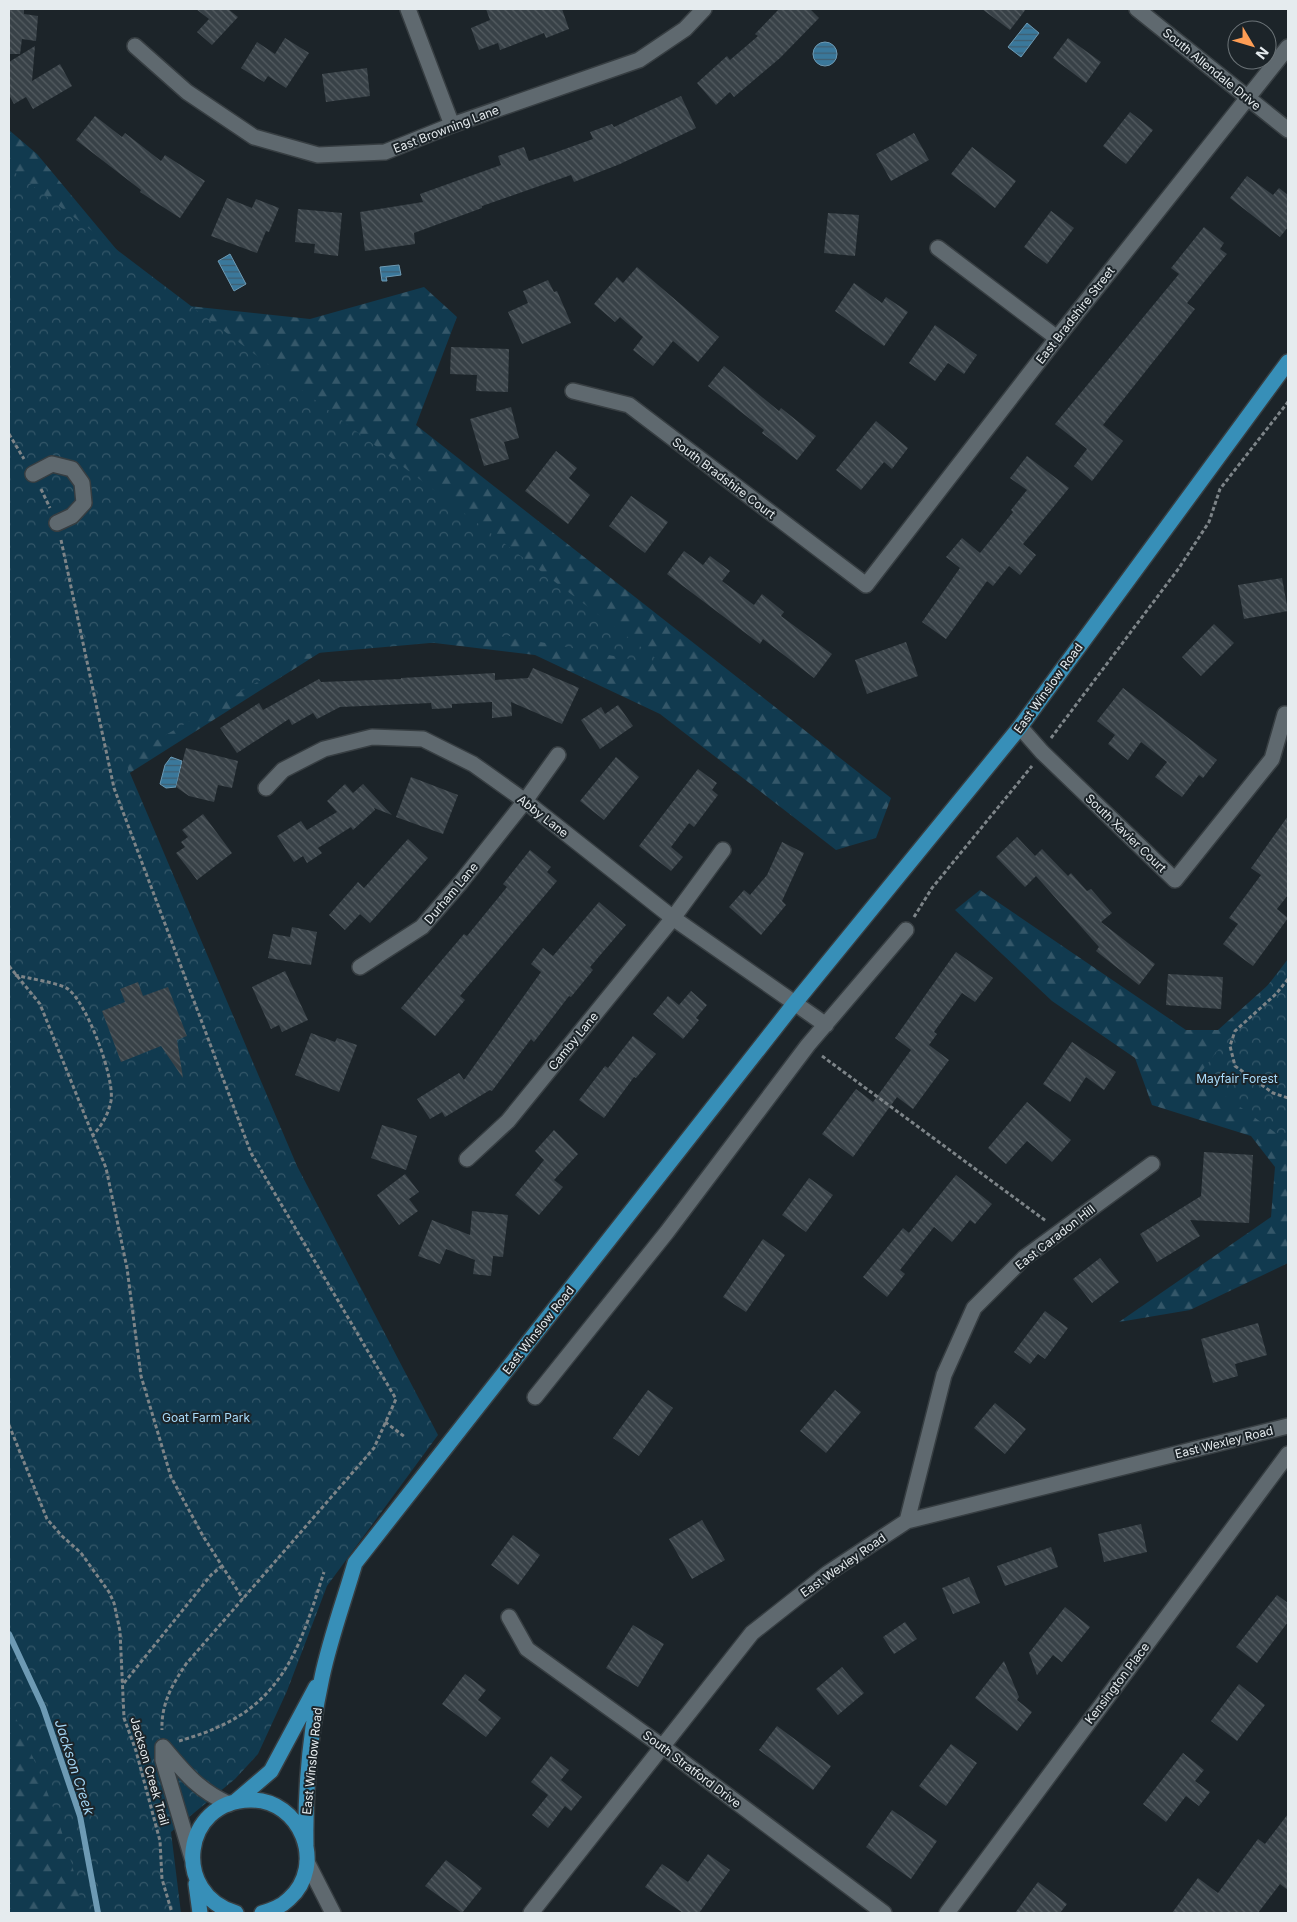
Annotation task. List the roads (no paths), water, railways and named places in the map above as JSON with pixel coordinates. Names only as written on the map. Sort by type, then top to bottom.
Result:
[{"type":"main road","name":"East Winslow Road","points":[[307,1862],[305,1801],[311,1745],[322,1677],[355,1564],[794,1004],[1020,727],[1288,362]]},
{"type":"main road","name":"East Winslow Road","points":[[192,1858],[195,1839],[204,1822],[217,1809],[233,1802],[271,1770],[322,1677]]},
{"type":"main road","points":[[233,1802],[269,1802],[282,1809],[297,1824],[306,1845]]},
{"type":"main road","points":[[192,1858],[200,1913]]},
{"type":"main road","points":[[263,1913],[278,1907],[290,1899],[305,1875],[307,1862]]},
{"type":"main road","points":[[195,1877],[205,1894],[215,1904],[236,1913]]},
{"type":"street","points":[[408,9],[452,125]]},
{"type":"street","name":"East Browning Lane","points":[[135,46],[187,92],[254,137],[318,155],[384,152],[452,125],[639,60],[686,29],[704,9]]},
{"type":"street","name":"South Allendale Drive","points":[[1137,9],[1288,130]]},
{"type":"street","name":"East Bradshire Street","points":[[866,585],[1056,338],[1288,47]]},
{"type":"street","points":[[938,248],[1056,338]]},
{"type":"street","name":"South Bradshire Court","points":[[573,391],[629,405],[866,585]]},
{"type":"street","points":[[33,474],[52,464],[72,468],[82,483],[84,503],[72,516],[57,523]]},
{"type":"street","name":"South Xavier Court","points":[[1020,727],[1042,752],[1175,880],[1272,759],[1285,714]]},
{"type":"street","name":"Abby Lane","points":[[266,788],[283,770],[324,749],[372,737],[423,739],[473,764],[525,801],[672,918],[794,1004]]},
{"type":"street","name":"Durham Lane","points":[[360,967],[422,927],[461,882],[525,801],[558,755]]},
{"type":"street","name":"Camby Lane","points":[[467,1159],[508,1121],[672,918],[723,850]]},
{"type":"street","points":[[535,1397],[667,1232],[808,1045],[906,930]]},
{"type":"street","points":[[794,1004],[826,1025]]},
{"type":"street","name":"East Caradon Hill","points":[[907,1520],[944,1375],[974,1308],[1024,1258],[1152,1164]]},
{"type":"street","name":"East Wexley Road","points":[[531,1913],[752,1633],[828,1573],[907,1520],[1288,1426]]},
{"type":"street","name":"Kensington Place","points":[[947,1913],[1288,1454]]},
{"type":"street","name":"South Stratford Drive","points":[[509,1617],[527,1649],[663,1747],[884,1913]]},
{"type":"street","points":[[192,1858],[163,1760],[163,1747],[191,1780],[209,1794],[233,1802]]},
{"type":"street","points":[[307,1862],[333,1913]]},
{"type":"street","points":[[263,1913],[273,1913]]},
{"type":"waterway","name":"Jackson Creek","points":[[9,1634],[43,1707],[80,1816],[98,1913]]},
{"type":"park label","name":"Mayfair Forest","points":[[1237,1078]]},
{"type":"park label","name":"Goat Farm Park","points":[[206,1417]]}]
